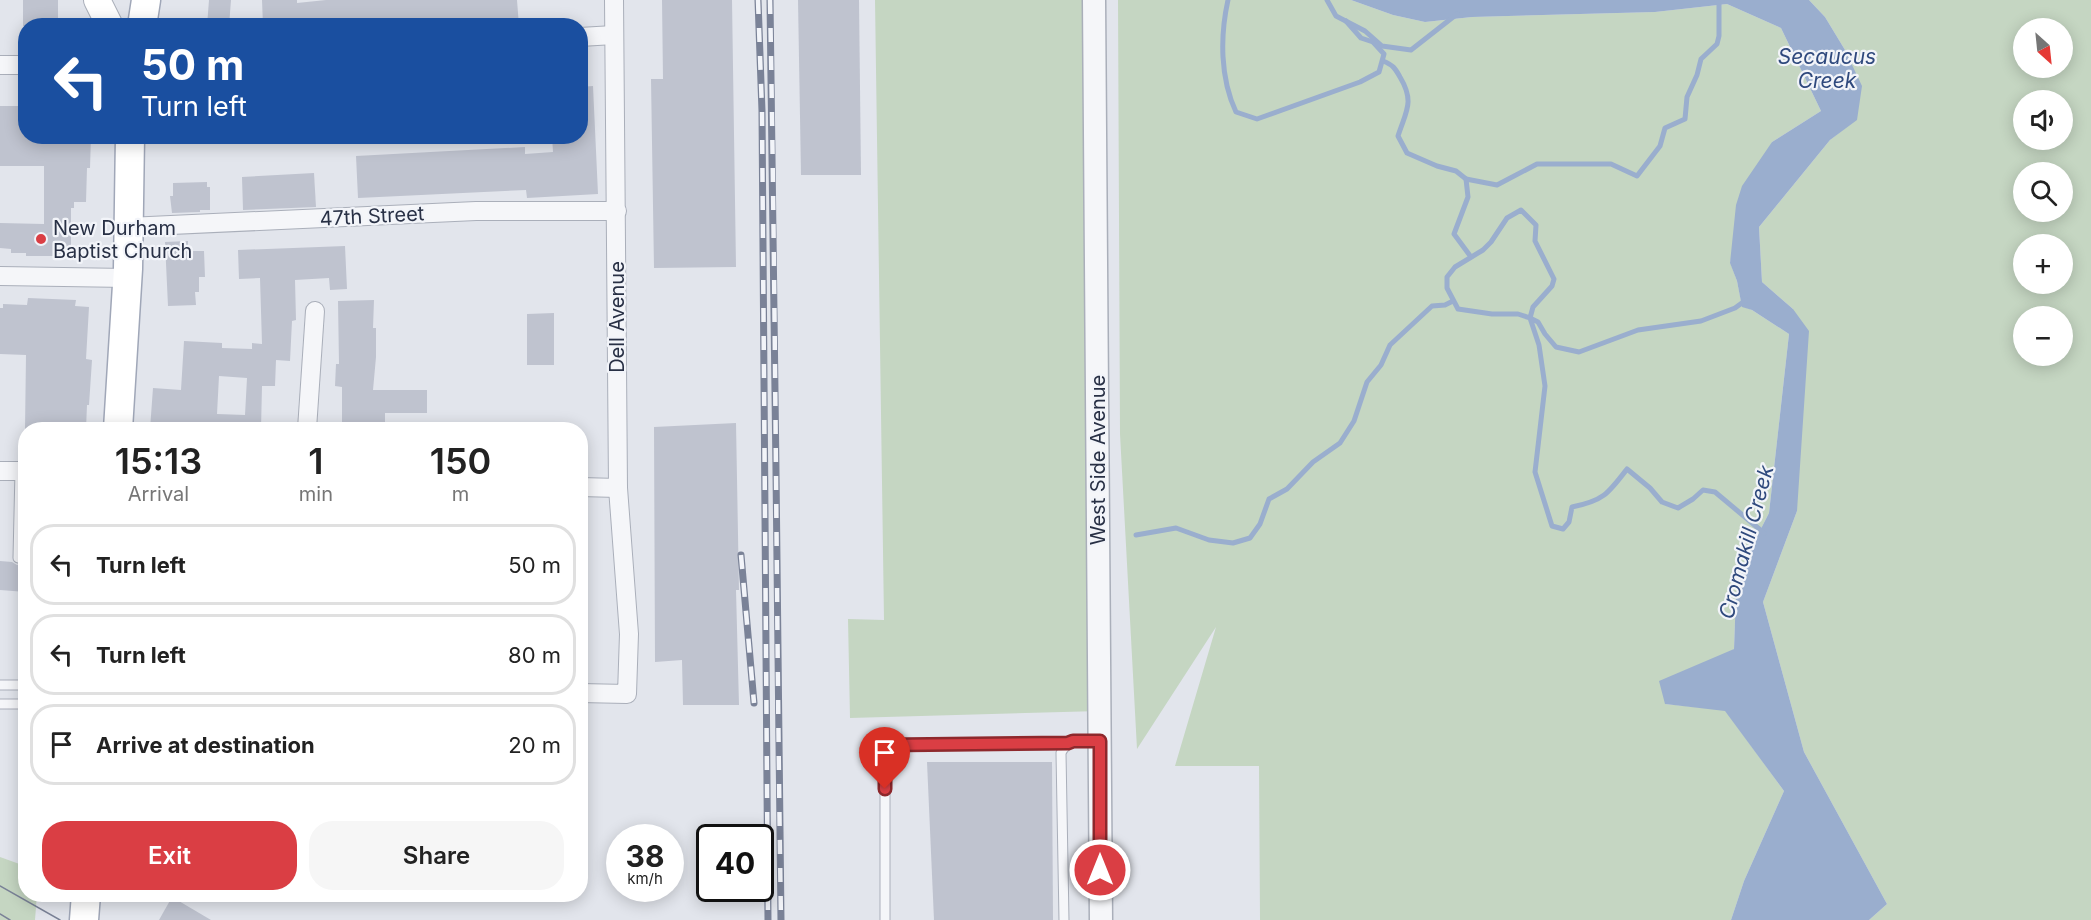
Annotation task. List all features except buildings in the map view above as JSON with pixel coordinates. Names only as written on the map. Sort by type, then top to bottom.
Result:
[{"type":"main road","points":[[98,0],[106,18]]},
{"type":"main road","points":[[143,18],[146,0]]},
{"type":"main road","points":[[118,422],[127,278],[130,144]]},
{"type":"street","name":"Dell Avenue","points":[[588,693],[627,694],[629,634],[618,488],[614,0]]},
{"type":"street","name":"West Side Avenue","points":[[1094,0],[1101,920]]},
{"type":"street","points":[[588,37],[614,35]]},
{"type":"street","points":[[0,64],[18,65]]},
{"type":"street","name":"47th Street","points":[[128,228],[476,211],[617,211]]},
{"type":"street","points":[[0,276],[127,278]]},
{"type":"street","points":[[307,422],[315,311]]},
{"type":"street","points":[[0,471],[18,471]]},
{"type":"street","points":[[588,487],[618,488]]},
{"type":"lane","points":[[0,685],[18,686]]},
{"type":"lane","points":[[0,704],[18,704]]},
{"type":"lane","points":[[885,920],[885,745],[1100,741]]},
{"type":"lane","points":[[1064,920],[1061,753],[1068,743]]},
{"type":"green space","points":[[875,0],[1093,0],[1100,711],[850,718],[848,619],[884,620]]},
{"type":"green space","points":[[1118,0],[1351,0],[1393,15],[1425,22],[1472,17],[1655,12],[1727,4],[1781,28],[1821,111],[1772,142],[1730,262],[1742,306],[1789,334],[1769,513],[1746,558],[1736,594],[1734,649],[1665,704],[1725,710],[1784,791],[1744,881],[1731,920],[1260,920],[1259,766],[1175,766],[1216,627],[1137,749],[1120,434]]},
{"type":"green space","points":[[1809,0],[2091,0],[2091,920],[1869,920],[1887,904],[1804,752],[1763,602],[1797,511],[1793,309],[1762,282],[1759,227],[1830,140],[1857,119],[1845,50],[1825,17]]},
{"type":"green space","points":[[0,857],[18,863],[18,902],[36,902],[35,920],[0,920]]},
{"type":"water","name":"Secaucus Creek","points":[[1351,0],[1809,0],[1825,17],[1845,50],[1862,86],[1857,120],[1830,140],[1759,227],[1762,282],[1793,309],[1809,331],[1797,511],[1763,602],[1804,752],[1887,904],[1869,920],[1731,920],[1744,881],[1784,791],[1725,711],[1665,704],[1659,681],[1734,649],[1736,594],[1746,558],[1769,513],[1789,334],[1752,310],[1742,307],[1737,281],[1730,263],[1736,205],[1742,186],[1772,142],[1821,111],[1781,28],[1727,4],[1655,12],[1472,17],[1425,22],[1393,15]]},
{"type":"waterway","points":[[1228,0],[1223,42],[1227,85],[1236,112],[1257,119],[1360,82],[1379,72],[1384,54],[1373,42],[1361,38],[1346,21]]},
{"type":"waterway","points":[[1327,0],[1336,16],[1365,31],[1382,46],[1411,50],[1457,14]]},
{"type":"waterway","points":[[1471,257],[1454,234],[1468,197],[1466,179],[1497,185],[1537,164],[1611,164],[1637,176],[1660,146],[1665,128],[1685,119],[1687,97],[1701,59],[1717,44],[1719,0]]},
{"type":"waterway","points":[[1383,61],[1395,69],[1407,93],[1408,106],[1398,136],[1407,153],[1437,166],[1456,171],[1466,179]]},
{"type":"waterway","name":"Cromakill Creek","points":[[1746,300],[1735,308],[1701,321],[1638,330],[1579,352],[1556,347],[1538,322],[1530,318],[1518,314],[1492,314],[1458,309],[1447,288],[1447,277],[1455,267],[1483,250],[1507,218],[1521,210],[1536,225],[1535,241],[1554,279],[1552,286],[1533,307],[1530,318],[1539,345],[1545,386],[1535,472],[1552,526],[1563,529],[1569,522],[1572,507],[1591,502],[1604,495],[1627,469],[1650,488],[1662,502],[1678,508],[1703,490],[1715,492],[1764,533]]},
{"type":"waterway","points":[[1136,535],[1176,528],[1209,540],[1233,543],[1250,538],[1260,524],[1269,499],[1287,489],[1313,462],[1340,443],[1354,421],[1367,382],[1381,365],[1390,345],[1432,306],[1445,305],[1453,301]]},
{"type":"tram line","points":[[0,886],[18,896]]},
{"type":"tram line","points":[[28,902],[60,920]]},
{"type":"tram line","points":[[0,914],[10,920]]},
{"type":"railway","points":[[758,0],[762,111],[768,920]]},
{"type":"railway","points":[[770,0],[781,920]]},
{"type":"railway","points":[[741,555],[754,703]]},
{"type":"place","name":"New Durham Baptist Church","points":[[41,239]]},
{"type":"route","points":[[885,789],[885,745],[1100,741],[1100,870]]}]
